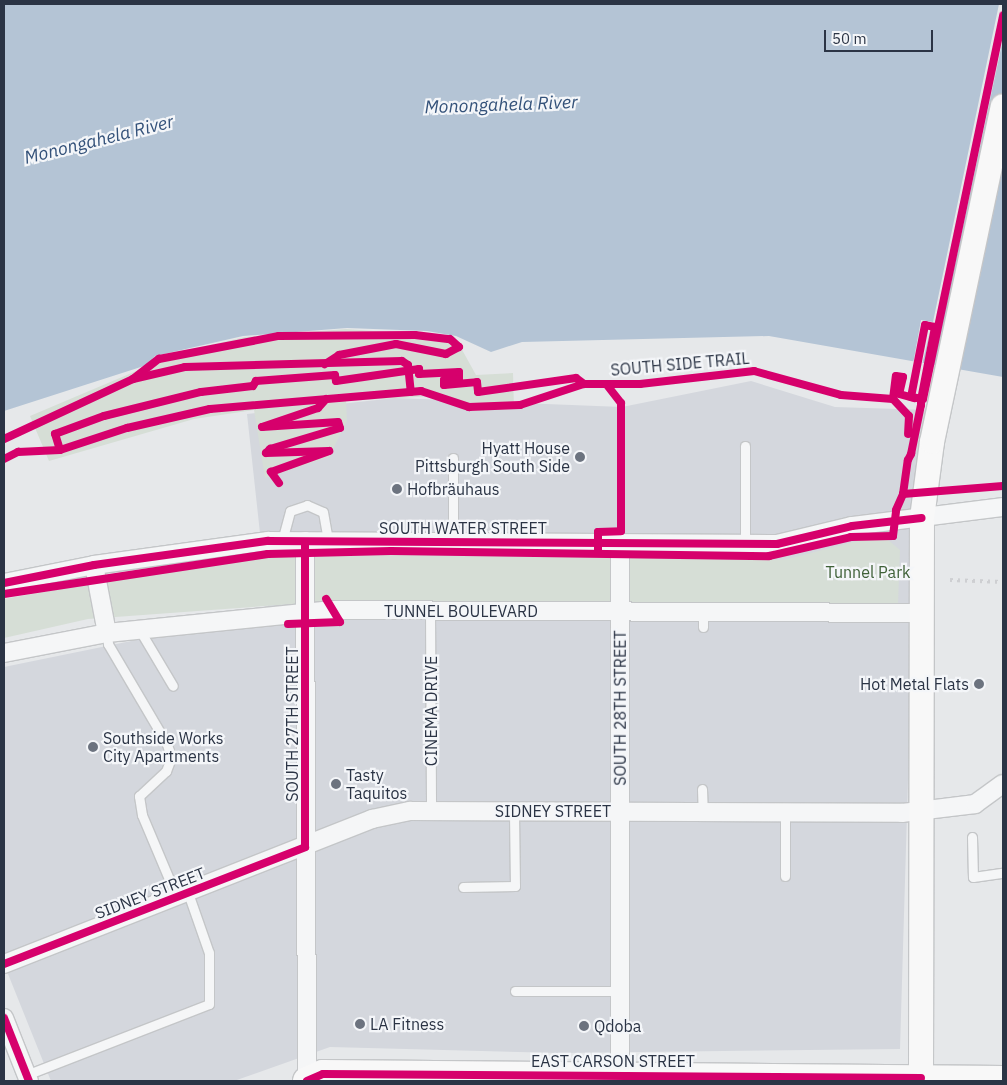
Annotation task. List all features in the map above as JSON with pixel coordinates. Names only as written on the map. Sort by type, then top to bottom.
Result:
[{"type":"main road","points":[[921,1078],[922,518],[940,405],[1003,106]]},
{"type":"main road","name":"EAST CARSON STREET","points":[[307,1081],[323,1074],[476,1078],[921,1078],[999,1080]]},
{"type":"street","name":"SOUTH WATER STREET","points":[[4,583],[94,565],[282,541],[620,544],[794,543],[852,526],[1003,508]]},
{"type":"street","name":"SOUTH 27TH STREET","points":[[305,541],[307,1081]]},
{"type":"street","name":"SOUTH 28TH STREET","points":[[620,544],[620,1078]]},
{"type":"street","points":[[94,565],[107,633]]},
{"type":"street","name":"TUNNEL BOULEVARD","points":[[4,653],[107,633],[305,612],[620,612],[703,620],[922,613]]},
{"type":"street","name":"SIDNEY STREET","points":[[4,964],[372,819],[431,811],[785,813],[921,810],[974,804],[1003,784]]},
{"type":"street","points":[[4,1018],[27,1078]]},
{"type":"lane","points":[[745,446],[745,544]]},
{"type":"lane","points":[[453,458],[453,542]]},
{"type":"lane","points":[[282,541],[290,511],[307,505],[323,512],[328,541]]},
{"type":"lane","name":"CINEMA DRIVE","points":[[430,612],[431,811]]},
{"type":"lane","points":[[139,629],[173,686]]},
{"type":"lane","points":[[27,1078],[209,1004],[209,953],[142,815],[139,796],[166,771],[171,758],[167,744],[108,644],[107,633]]},
{"type":"lane","points":[[702,789],[703,812]]},
{"type":"lane","points":[[463,887],[515,886],[514,810]]},
{"type":"lane","points":[[785,813],[785,876]]},
{"type":"lane","points":[[972,837],[973,877],[1003,873]]},
{"type":"lane","points":[[515,991],[620,991]]},
{"type":"shaded area","points":[[751,381],[835,407],[929,410],[909,747],[900,1049],[559,1053],[330,1047],[234,1081],[51,1081],[4,964],[4,667],[146,638],[270,625],[247,414],[395,398],[622,407]]},
{"type":"green space","points":[[346,329],[455,337],[476,375],[513,373],[514,409],[471,411],[434,396],[346,401],[347,421],[329,457],[265,478],[254,410],[194,419],[49,461],[30,416],[141,369],[158,357],[245,337]]},
{"type":"green space","name":"Tunnel Park","points":[[861,540],[888,540],[900,550],[898,604],[292,604],[88,619],[4,638],[4,599],[268,553],[784,560]]},
{"type":"water","name":"Monongahela River","points":[[4,4],[1003,4],[1003,377],[769,336],[522,342],[491,352],[456,336],[427,331],[347,328],[243,336],[155,356],[147,365],[4,411]]},
{"type":"pier","points":[[999,4],[1003,4],[1003,39],[933,367],[924,365],[930,331],[922,365],[913,364],[921,320],[933,322]]},
{"type":"railway","points":[[950,580],[1003,582]]},
{"type":"cycle path","points":[[4,594],[268,554],[391,551],[769,556],[851,537],[893,536],[896,510],[903,494],[908,460],[911,454],[921,405],[921,400],[935,327],[925,325],[911,397],[923,399],[1003,15]]},
{"type":"cycle path","points":[[133,379],[159,359],[279,336],[415,335],[450,339],[459,347],[446,354],[396,344],[339,355],[325,364]]},
{"type":"cycle path","points":[[4,439],[133,379],[185,367],[402,361],[408,365],[411,392]]},
{"type":"cycle path","points":[[60,450],[55,434],[104,416],[201,392],[253,386],[256,381],[335,375],[336,381],[419,369],[419,374],[459,372],[459,379],[444,380],[444,385],[477,382],[478,392],[576,378],[584,384]]},
{"type":"cycle path","name":"SOUTH SIDE TRAIL","points":[[4,459],[18,452],[60,450],[127,428],[210,409],[421,391],[469,407],[520,405],[584,384],[640,384],[754,371],[841,395],[893,399],[909,416],[908,434]]},
{"type":"cycle path","points":[[893,399],[896,376],[903,377],[899,394],[914,398]]},
{"type":"cycle path","name":"SOUTH SIDE TRAIL","points":[[598,551],[598,532],[621,531],[621,403],[607,385]]},
{"type":"cycle path","points":[[279,483],[271,472],[329,451],[266,453],[270,449],[340,428],[338,422],[262,427],[318,408],[326,399]]},
{"type":"cycle path","points":[[903,494],[1003,486]]},
{"type":"cycle path","points":[[4,583],[94,565],[268,541],[777,544],[852,526],[922,518]]},
{"type":"cycle path","points":[[4,964],[305,847],[305,545]]},
{"type":"cycle path","points":[[288,624],[340,622],[326,599]]},
{"type":"cycle path","points":[[4,1018],[29,1081]]},
{"type":"cycle path","points":[[307,1081],[323,1074],[921,1078]]},
{"type":"place","name":"Hyatt House Pittsburgh South Side","points":[[580,457]]},
{"type":"place","name":"Hofbräuhaus","points":[[397,489]]},
{"type":"place","name":"Hot Metal Flats","points":[[979,684]]},
{"type":"place","name":"Southside Works City Apartments","points":[[93,747]]},
{"type":"place","name":"Tasty Taquitos","points":[[336,784]]},
{"type":"place","name":"LA Fitness","points":[[360,1024]]},
{"type":"place","name":"Qdoba","points":[[584,1026]]}]
